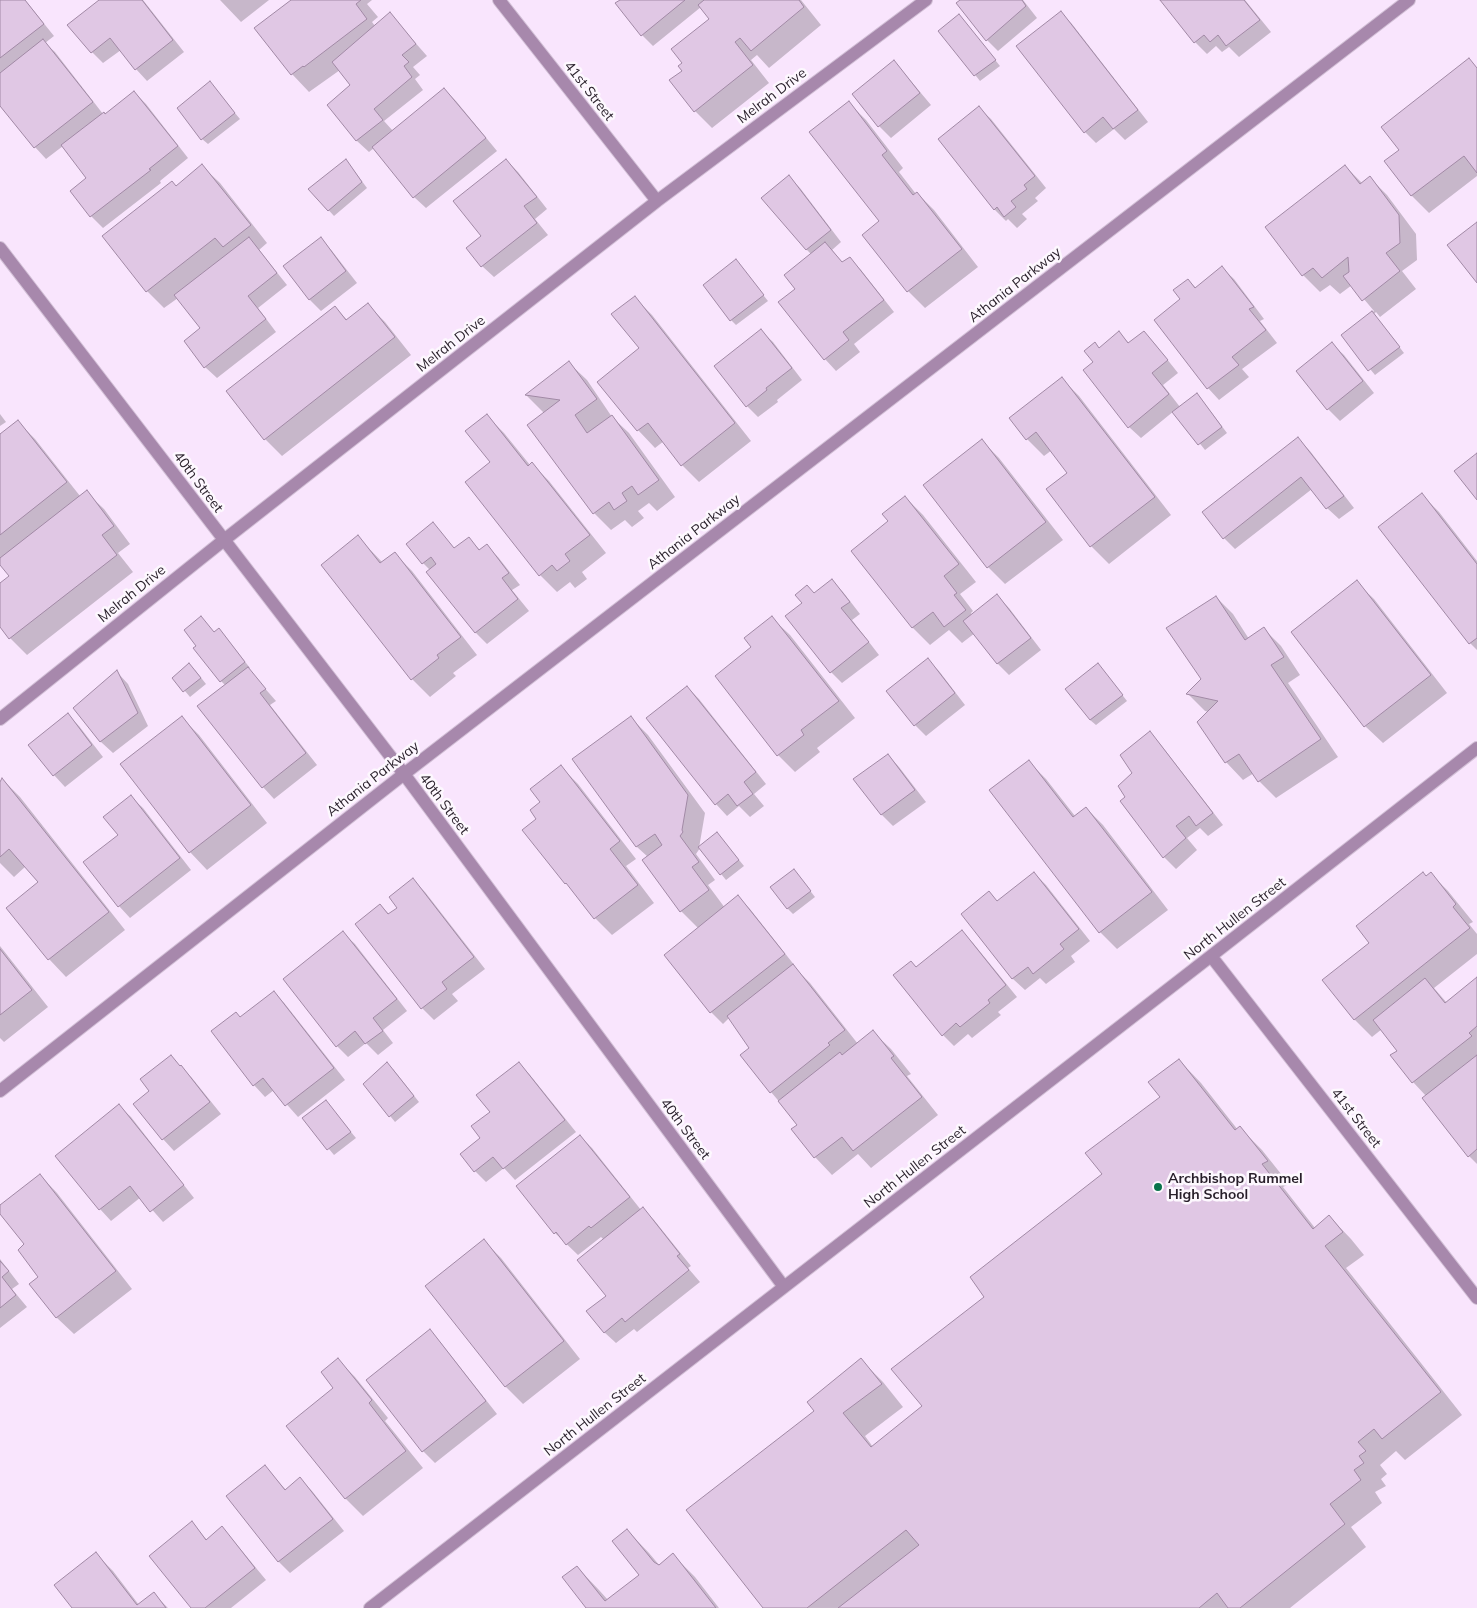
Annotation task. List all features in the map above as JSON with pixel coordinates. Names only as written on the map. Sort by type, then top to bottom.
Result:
[{"type":"street","name":"41st Street","points":[[499,0],[656,201]]},
{"type":"street","name":"Melrah Drive","points":[[0,719],[224,540],[656,201],[926,0]]},
{"type":"street","name":"Athania Parkway","points":[[0,1091],[404,774],[1409,0]]},
{"type":"street","name":"40th Street","points":[[0,248],[404,774],[784,1287]]},
{"type":"street","name":"North Hullen Street","points":[[370,1608],[1477,748]]},
{"type":"street","name":"41st Street","points":[[1211,956],[1477,1298]]},
{"type":"building","points":[[0,0],[25,0],[44,24],[0,58]]},
{"type":"building","points":[[99,0],[142,0],[173,40],[135,70],[110,38],[91,53],[67,25]]},
{"type":"building","points":[[291,0],[361,0],[356,4],[367,19],[291,75],[254,28]]},
{"type":"building","points":[[620,0],[685,0],[641,36],[615,3]]},
{"type":"building","points":[[704,0],[799,0],[804,7],[751,51],[740,38],[735,42],[753,65],[694,112],[669,80],[682,71],[678,66],[682,63],[671,49],[709,19],[698,5]]},
{"type":"building","points":[[960,0],[1022,0],[1026,6],[986,41],[956,3]]},
{"type":"building","points":[[1160,0],[1244,0],[1260,20],[1226,46],[1218,35],[1210,42],[1204,35],[1194,43]]},
{"type":"building","points":[[1061,11],[1138,110],[1113,129],[1103,117],[1084,133],[1016,46]]},
{"type":"building","points":[[390,12],[416,44],[402,55],[409,62],[404,66],[412,77],[374,109],[383,120],[356,141],[327,105],[350,85],[332,62]]},
{"type":"building","points":[[959,14],[996,60],[974,76],[938,31]]},
{"type":"building","points":[[43,39],[93,102],[34,148],[0,106],[0,73]]},
{"type":"building","points":[[1469,58],[1477,68],[1477,173],[1464,156],[1411,196],[1384,161],[1399,150],[1381,127]]},
{"type":"building","points":[[894,60],[920,93],[878,127],[852,94]]},
{"type":"building","points":[[210,81],[235,113],[201,140],[177,108]]},
{"type":"building","points":[[444,88],[486,138],[413,198],[372,147]]},
{"type":"building","points":[[134,91],[178,146],[149,169],[151,170],[90,217],[70,191],[86,178],[61,145]]},
{"type":"building","points":[[849,101],[887,151],[882,155],[913,195],[917,192],[962,249],[907,292],[862,235],[879,221],[809,132]]},
{"type":"building","points":[[979,106],[1035,176],[1024,185],[1027,189],[1011,201],[1016,207],[1004,217],[997,207],[994,210],[938,139]]},
{"type":"building","points":[[346,159],[362,182],[328,211],[308,189]]},
{"type":"building","points":[[506,159],[537,197],[524,206],[537,223],[481,267],[466,248],[481,236],[453,201]]},
{"type":"building","points":[[202,164],[251,225],[223,247],[215,238],[146,292],[102,236],[172,181],[176,186]]},
{"type":"building","points":[[1345,165],[1360,184],[1370,176],[1399,215],[1400,243],[1386,253],[1400,271],[1362,301],[1343,276],[1349,272],[1348,257],[1322,278],[1313,268],[1302,276],[1265,227]]},
{"type":"building","points":[[789,175],[831,230],[806,250],[761,198]]},
{"type":"building","points":[[1477,222],[1477,283],[1447,245]]},
{"type":"building","points":[[249,237],[277,273],[248,296],[266,319],[204,368],[184,341],[200,328],[174,295]]},
{"type":"building","points":[[321,237],[346,271],[309,300],[283,266]]},
{"type":"building","points":[[825,242],[842,262],[850,257],[884,300],[843,332],[849,340],[824,360],[778,302],[795,289],[784,275]]},
{"type":"building","points":[[736,259],[764,295],[730,321],[703,285]]},
{"type":"building","points":[[1222,266],[1254,307],[1249,309],[1266,330],[1232,357],[1239,365],[1207,389],[1154,320],[1180,299],[1173,290],[1188,279],[1195,288]]},
{"type":"building","points":[[635,296],[735,423],[681,466],[648,423],[637,431],[597,382],[639,348],[611,314]]},
{"type":"building","points":[[368,303],[395,337],[264,440],[226,391],[335,306],[346,320]]},
{"type":"building","points":[[1372,311],[1400,347],[1368,371],[1341,335]]},
{"type":"building","points":[[761,329],[792,368],[766,388],[767,390],[746,407],[714,366]]},
{"type":"building","points":[[1119,331],[1128,343],[1144,331],[1168,360],[1152,373],[1169,394],[1128,428],[1083,370],[1093,362],[1084,351],[1095,342],[1099,348]]},
{"type":"building","points":[[1332,342],[1363,381],[1327,410],[1296,371]]},
{"type":"building","points":[[569,361],[597,399],[575,415],[587,433],[612,415],[659,480],[638,495],[632,486],[622,493],[627,501],[614,510],[609,502],[593,514],[527,425],[560,400],[525,395]]},
{"type":"building","points":[[1062,377],[1155,497],[1090,547],[1046,489],[1067,473],[1036,432],[1026,440],[1009,418]]},
{"type":"building","points":[[1197,393],[1222,427],[1198,445],[1172,412]]},
{"type":"building","points":[[487,414],[528,466],[532,462],[590,535],[565,554],[570,561],[557,571],[552,565],[539,576],[465,482],[490,462],[465,431]]},
{"type":"building","points":[[18,420],[67,482],[0,535],[0,434]]},
{"type":"building","points":[[1298,437],[1344,496],[1326,509],[1301,477],[1223,539],[1202,512]]},
{"type":"building","points":[[982,439],[1046,522],[987,568],[923,485]]},
{"type":"building","points":[[1477,453],[1477,500],[1454,471]]},
{"type":"building","points":[[87,490],[114,526],[102,535],[117,555],[9,639],[0,627],[0,583],[9,576],[0,565],[0,558]]},
{"type":"building","points":[[1422,493],[1477,564],[1477,638],[1469,644],[1378,527]]},
{"type":"building","points":[[905,496],[959,564],[944,576],[957,593],[954,595],[966,610],[944,627],[933,612],[912,628],[851,551],[888,521],[882,514]]},
{"type":"building","points":[[433,522],[454,548],[469,537],[479,550],[487,544],[509,573],[502,578],[518,599],[475,633],[426,572],[436,564],[431,557],[422,564],[406,544]]},
{"type":"building","points":[[358,535],[380,563],[395,552],[461,637],[437,655],[439,658],[411,680],[321,565]]},
{"type":"building","points":[[832,579],[850,602],[841,608],[869,642],[830,673],[785,616],[802,603],[795,595],[807,585],[814,593]]},
{"type":"building","points":[[1357,580],[1431,675],[1364,727],[1291,632]]},
{"type":"building","points":[[997,594],[1031,638],[997,664],[963,621]]},
{"type":"building","points":[[1216,596],[1245,640],[1264,627],[1284,657],[1271,665],[1321,739],[1258,782],[1239,754],[1225,763],[1197,722],[1218,701],[1186,694],[1201,679],[1166,628]]},
{"type":"building","points":[[201,616],[214,632],[219,628],[245,662],[220,682],[193,648],[196,646],[184,630]]},
{"type":"building","points":[[772,616],[839,701],[801,730],[804,735],[777,756],[715,676],[751,647],[744,638]]},
{"type":"building","points":[[928,658],[955,693],[914,726],[886,691]]},
{"type":"building","points":[[189,663],[201,678],[183,692],[172,678]]},
{"type":"building","points":[[1098,663],[1123,695],[1090,720],[1065,689]]},
{"type":"building","points":[[248,667],[266,689],[260,693],[306,753],[262,788],[197,706]]},
{"type":"building","points":[[117,670],[138,713],[100,742],[73,708]]},
{"type":"building","points":[[687,686],[756,772],[744,782],[753,794],[737,806],[728,794],[715,805],[646,718]]},
{"type":"building","points":[[68,713],[92,745],[53,776],[28,745]]},
{"type":"building","points":[[182,716],[251,805],[189,853],[120,764]]},
{"type":"building","points":[[631,716],[688,795],[683,832],[680,836],[699,862],[692,867],[709,890],[680,912],[642,860],[662,845],[655,834],[636,847],[572,759]]},
{"type":"building","points":[[1150,731],[1213,813],[1196,826],[1189,816],[1176,826],[1186,838],[1163,858],[1120,801],[1125,797],[1118,786],[1132,773],[1120,755]]},
{"type":"building","points":[[888,754],[915,790],[881,815],[853,779]]},
{"type":"building","points":[[1029,760],[1073,817],[1086,807],[1152,892],[1099,933],[989,790]]},
{"type":"building","points":[[561,765],[620,841],[610,849],[638,885],[594,919],[522,830],[536,819],[530,810],[540,802],[530,789]]},
{"type":"building","points":[[2,778],[109,912],[48,960],[6,908],[38,882],[9,849],[0,857],[0,782]]},
{"type":"building","points":[[131,795],[180,858],[118,907],[83,862],[118,835],[103,817]]},
{"type":"building","points":[[717,832],[739,860],[720,875],[698,847]]},
{"type":"building","points":[[794,869],[811,891],[787,909],[770,887]]},
{"type":"building","points":[[1034,872],[1079,929],[1060,944],[1064,949],[1033,974],[1028,967],[1012,979],[961,914],[989,891],[997,901]]},
{"type":"building","points":[[1423,872],[1426,876],[1431,872],[1456,904],[1453,907],[1470,928],[1354,1020],[1322,980],[1369,943],[1356,926]]},
{"type":"building","points":[[413,878],[474,957],[442,982],[447,989],[421,1009],[355,924],[380,904],[388,914],[397,908],[389,897]]},
{"type":"building","points":[[738,895],[785,954],[710,1013],[664,955]]},
{"type":"building","points":[[962,930],[1006,985],[988,1000],[990,1003],[960,1027],[956,1023],[942,1036],[893,975],[911,961],[916,967]]},
{"type":"building","points":[[343,931],[397,999],[373,1018],[383,1031],[365,1044],[355,1031],[336,1047],[283,979]]},
{"type":"building","points":[[0,949],[32,990],[0,1015]]},
{"type":"building","points":[[793,964],[845,1030],[828,1043],[830,1045],[770,1093],[740,1055],[749,1048],[727,1016]]},
{"type":"building","points":[[1477,977],[1477,1026],[1469,1033],[1472,1036],[1412,1083],[1390,1055],[1397,1051],[1373,1020],[1425,978],[1445,1003]]},
{"type":"building","points":[[274,991],[334,1068],[285,1106],[263,1078],[253,1086],[211,1031],[236,1012],[240,1017]]},
{"type":"building","points":[[873,1030],[894,1056],[891,1058],[922,1097],[853,1151],[842,1137],[814,1158],[791,1129],[797,1125],[778,1101],[840,1052],[842,1055]]},
{"type":"building","points":[[171,1055],[210,1102],[162,1140],[133,1104],[149,1091],[140,1079]]},
{"type":"building","points":[[1477,1055],[1477,1149],[1468,1157],[1422,1098]]},
{"type":"building","name":"Archbishop Rummel High School","points":[[1179,1059],[1235,1130],[1240,1126],[1268,1161],[1262,1164],[1313,1229],[1329,1215],[1343,1232],[1325,1246],[1441,1392],[1382,1439],[1374,1429],[1358,1442],[1366,1451],[1359,1456],[1364,1463],[1354,1470],[1361,1480],[1330,1504],[1345,1524],[1240,1608],[1228,1608],[1217,1593],[1199,1608],[838,1608],[919,1545],[906,1530],[807,1608],[763,1608],[686,1510],[814,1411],[807,1402],[861,1358],[882,1384],[843,1413],[871,1447],[922,1406],[891,1369],[984,1297],[970,1277],[1102,1174],[1085,1153],[1160,1097],[1148,1082]]},
{"type":"building","points":[[387,1062],[414,1096],[389,1117],[363,1084]]},
{"type":"building","points":[[519,1062],[565,1120],[503,1169],[493,1157],[474,1172],[460,1154],[480,1138],[471,1126],[490,1112],[476,1095]]},
{"type":"building","points":[[326,1100],[351,1132],[327,1150],[302,1118]]},
{"type":"building","points":[[119,1104],[184,1185],[150,1212],[130,1186],[99,1210],[55,1156]]},
{"type":"building","points":[[580,1135],[630,1197],[566,1245],[556,1232],[554,1234],[516,1186]]},
{"type":"building","points":[[40,1174],[116,1271],[56,1318],[29,1284],[38,1277],[18,1250],[24,1244],[0,1214],[0,1205]]},
{"type":"building","points":[[643,1207],[680,1254],[677,1256],[689,1270],[625,1322],[622,1318],[604,1333],[586,1311],[606,1296],[577,1260]]},
{"type":"building","points":[[484,1239],[564,1341],[505,1387],[425,1286]]},
{"type":"building","points":[[0,1261],[9,1271],[2,1277],[16,1295],[0,1308]]},
{"type":"building","points":[[430,1329],[486,1401],[422,1452],[366,1380]]},
{"type":"building","points":[[338,1358],[372,1400],[369,1403],[406,1451],[345,1499],[286,1426],[333,1388],[321,1372]]},
{"type":"building","points":[[265,1465],[285,1490],[300,1477],[333,1519],[278,1562],[226,1496]]},
{"type":"building","points":[[192,1521],[206,1540],[222,1526],[255,1568],[205,1608],[191,1608],[149,1556]]},
{"type":"building","points":[[627,1529],[654,1562],[659,1565],[673,1553],[716,1608],[586,1608],[562,1577],[577,1566],[605,1601],[639,1575],[612,1541]]},
{"type":"building","points":[[96,1552],[137,1605],[154,1592],[166,1608],[72,1608],[54,1585]]},
{"type":"place","name":"Archbishop Rummel High School","points":[[1158,1187]]}]
